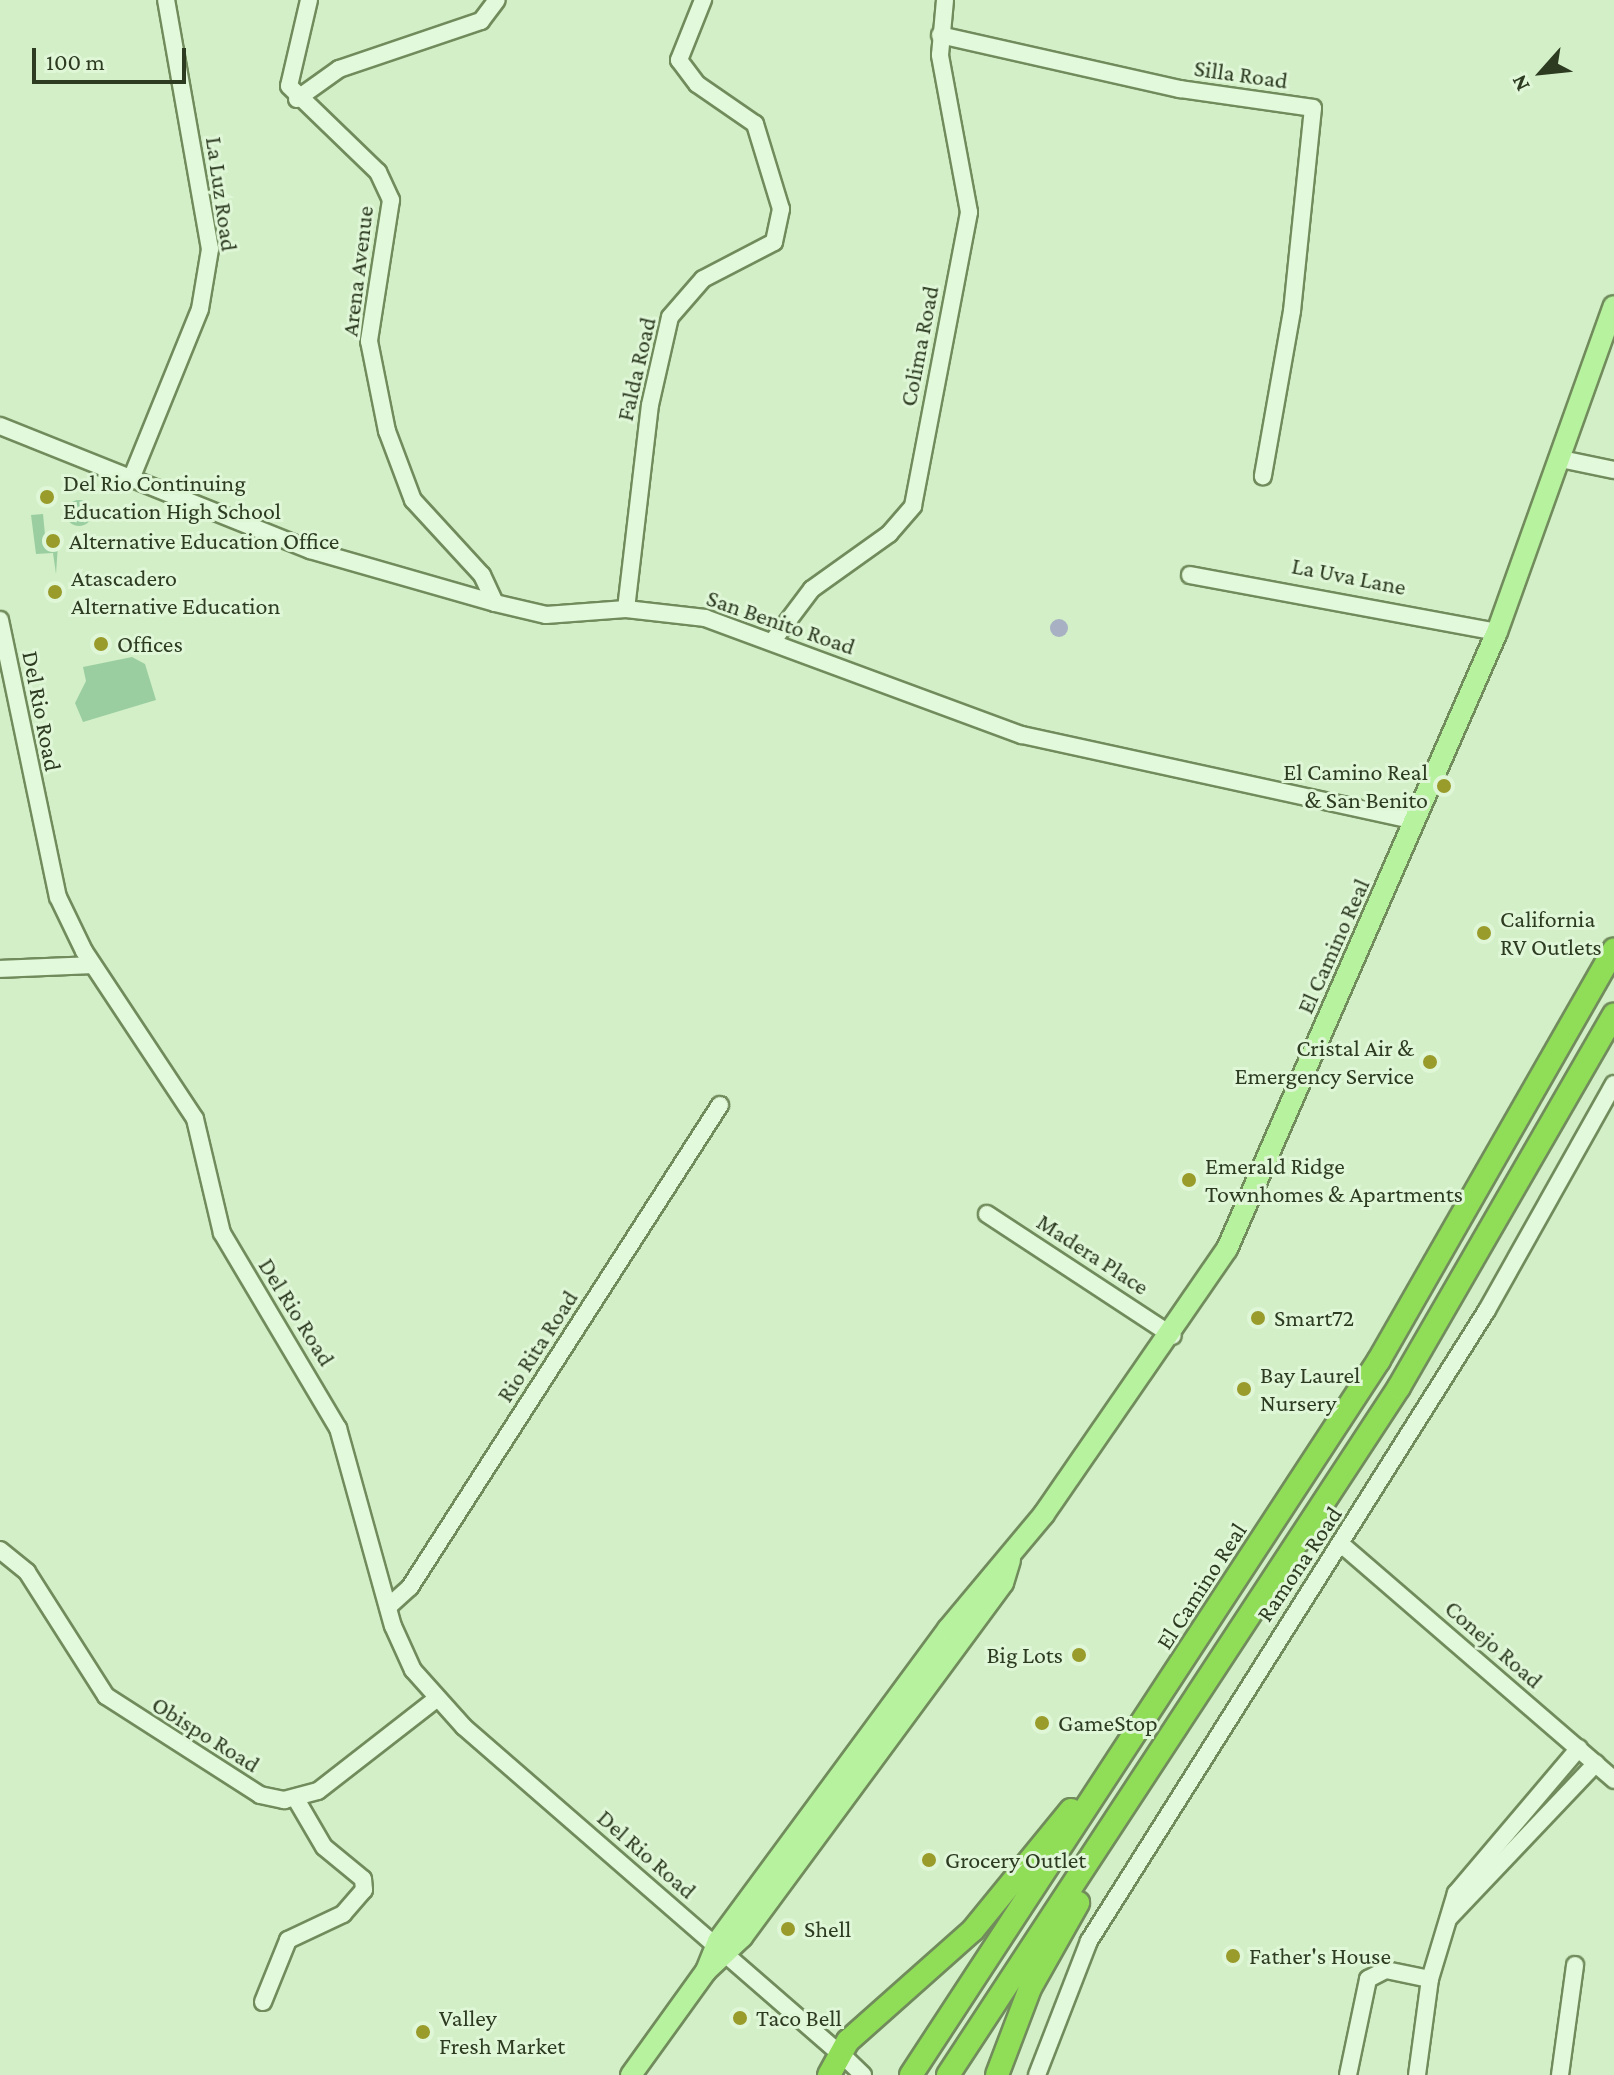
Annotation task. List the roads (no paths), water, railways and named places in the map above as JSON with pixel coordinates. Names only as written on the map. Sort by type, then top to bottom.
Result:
[{"type":"highway","name":"El Camino Real","points":[[911,2075],[1387,1347],[1614,949]]},
{"type":"highway","points":[[948,2075],[1399,1387],[1614,1015]]},
{"type":"highway","points":[[829,2075],[839,2053],[973,1930],[1136,1732]]},
{"type":"highway","points":[[997,2075],[1030,1988],[1106,1835]]},
{"type":"main road","name":"El Camino Real","points":[[631,2075],[706,1971],[718,1947],[991,1572],[1010,1560],[1173,1336],[1245,1214],[1497,632],[1614,306]]},
{"type":"street","name":"La Luz Road","points":[[131,479],[200,309],[210,249],[166,0]]},
{"type":"street","points":[[309,0],[286,78],[297,99],[339,69],[481,21],[497,0]]},
{"type":"street","name":"Falda Road","points":[[626,609],[650,405],[670,317],[703,279],[774,242],[781,209],[755,124],[697,84],[679,60],[703,0]]},
{"type":"street","name":"Colima Road","points":[[772,642],[812,589],[889,534],[913,506],[969,212],[940,35],[945,0]]},
{"type":"street","name":"Silla Road","points":[[940,35],[1180,89],[1313,108],[1292,311],[1263,476]]},
{"type":"street","name":"Arena Avenue","points":[[297,99],[386,183],[391,222],[369,341],[387,431],[413,500],[482,575],[495,603]]},
{"type":"street","name":"San Benito Road","points":[[0,426],[310,550],[495,603],[546,615],[626,609],[705,618],[1022,735],[1415,821]]},
{"type":"street","points":[[1561,459],[1614,470]]},
{"type":"street","name":"La Uva Lane","points":[[1190,575],[1497,632]]},
{"type":"street","name":"Del Rio Road","points":[[0,620],[48,869],[92,965],[195,1119],[222,1233],[338,1428],[388,1607],[405,1655],[436,1699],[863,2075]]},
{"type":"street","points":[[0,969],[92,965]]},
{"type":"street","name":"Ramona Road","points":[[1037,2075],[1089,1941],[1487,1310],[1614,1084]]},
{"type":"street","name":"Rio Rita Road","points":[[388,1607],[410,1587],[720,1105]]},
{"type":"street","name":"Madera Place","points":[[987,1214],[1173,1336]]},
{"type":"street","name":"Conejo Road","points":[[1341,1544],[1614,1780]]},
{"type":"street","name":"Obispo Road","points":[[0,1550],[27,1572],[84,1669],[115,1704],[250,1790],[296,1799]]},
{"type":"street","points":[[263,2002],[288,1940],[343,1914],[364,1890],[363,1879],[324,1847],[296,1799],[328,1784],[436,1699]]},
{"type":"street","points":[[1417,2075],[1430,1979],[1456,1893],[1489,1850],[1579,1748]]},
{"type":"street","points":[[1446,1921],[1596,1763]]},
{"type":"street","points":[[1560,2075],[1575,1965]]},
{"type":"street","points":[[1348,2075],[1368,1979],[1386,1970],[1430,1979]]},
{"type":"water","points":[[1059,619],[1068,628],[1059,637],[1050,628]]},
{"type":"place","name":"Del Rio Continuing Education High School","points":[[47,497]]},
{"type":"place","name":"Alternative Education Office","points":[[53,541]]},
{"type":"place","name":"Atascadero Alternative Education","points":[[55,592]]},
{"type":"place","name":"Offices","points":[[101,644]]},
{"type":"place","name":"El Camino Real & San Benito","points":[[1444,786]]},
{"type":"place","name":"California RV Outlets","points":[[1484,933]]},
{"type":"place","name":"Cristal Air & Emergency Service","points":[[1430,1062]]},
{"type":"place","name":"Emerald Ridge Townhomes & Apartments","points":[[1189,1180]]},
{"type":"place","name":"Smart72","points":[[1258,1318]]},
{"type":"place","name":"Bay Laurel Nursery","points":[[1244,1389]]},
{"type":"place","name":"Big Lots","points":[[1079,1655]]},
{"type":"place","name":"GameStop","points":[[1042,1723]]},
{"type":"place","name":"Grocery Outlet","points":[[929,1860]]},
{"type":"place","name":"Shell","points":[[788,1929]]},
{"type":"place","name":"Father's House","points":[[1233,1956]]},
{"type":"place","name":"Taco Bell","points":[[740,2018]]},
{"type":"place","name":"Valley Fresh Market","points":[[423,2032]]}]
